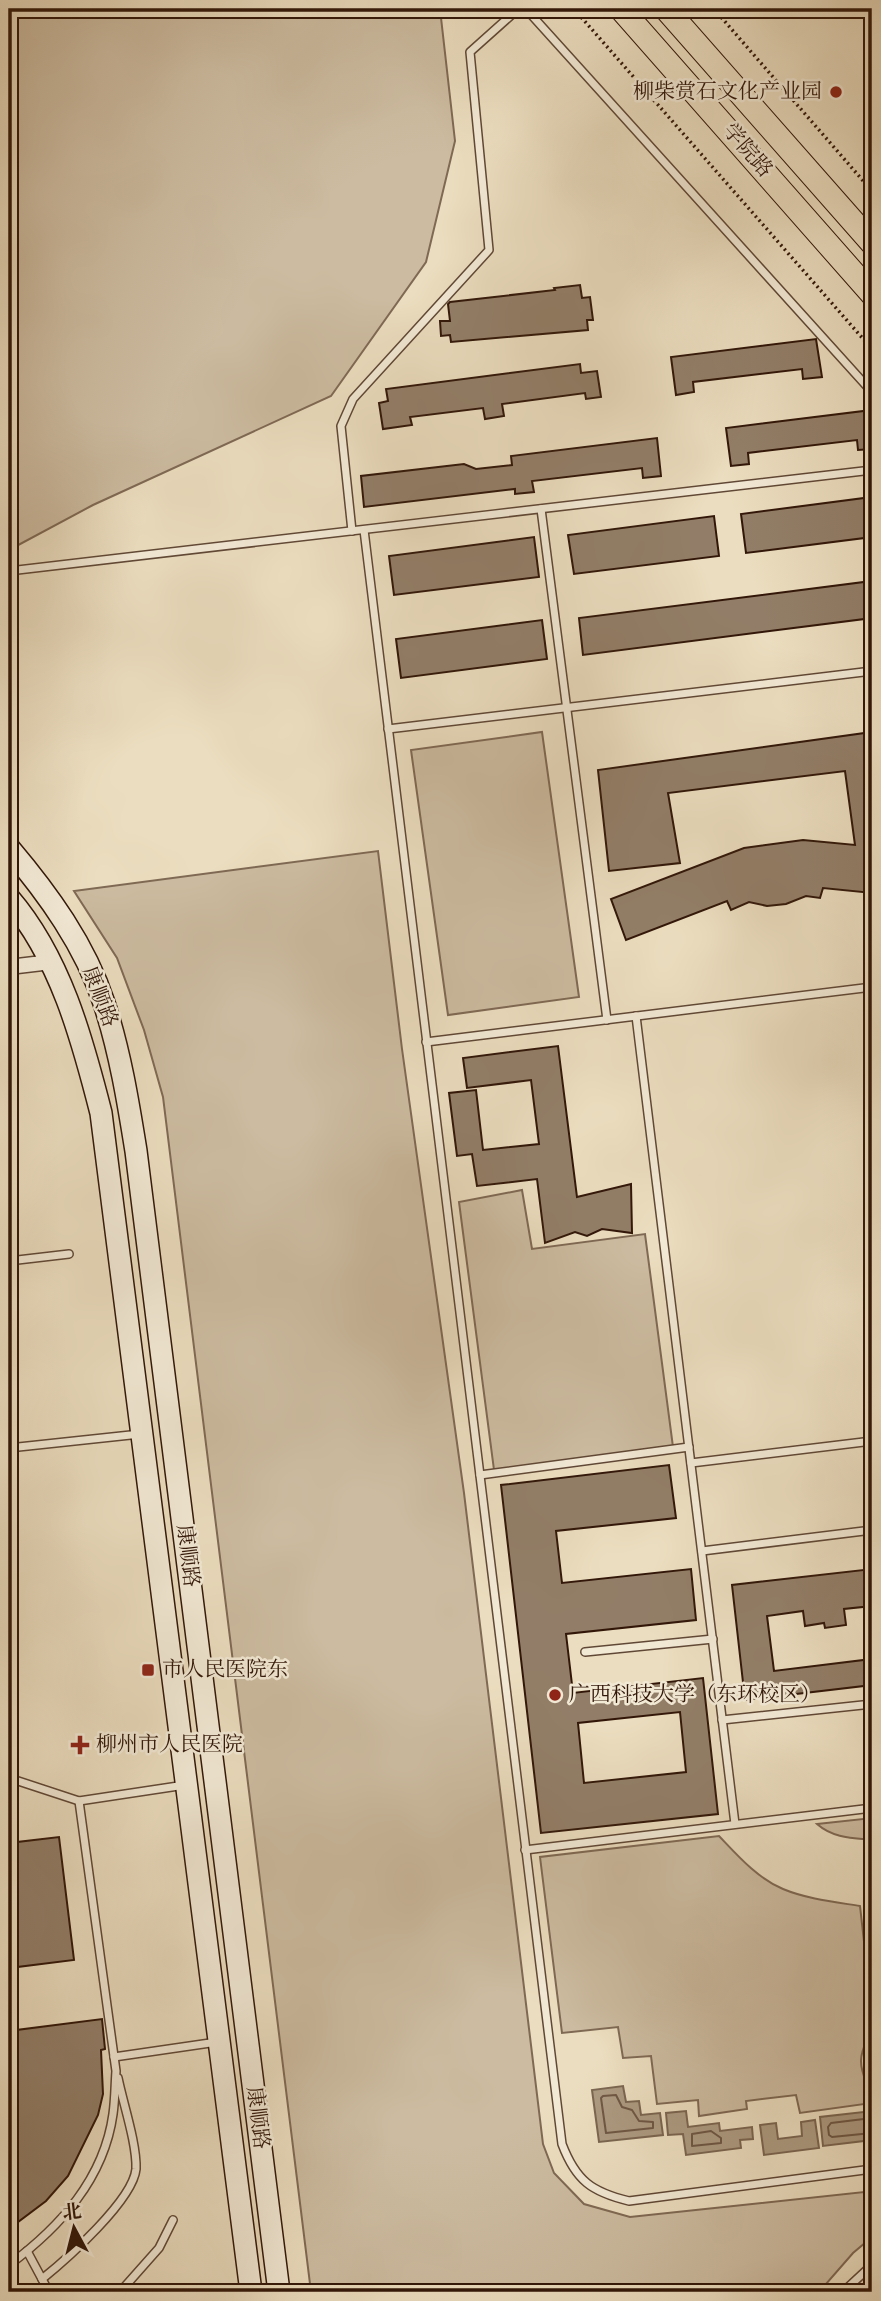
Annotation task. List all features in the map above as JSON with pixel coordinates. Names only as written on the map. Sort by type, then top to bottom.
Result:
[{"type":"main road","name":"学院路","points":[[621,9],[872,294]]},
{"type":"main road","name":"学院路","points":[[666,9],[872,243]]},
{"type":"main road","name":"康顺路","points":[[9,848],[44,890],[81,950],[103,1001],[118,1051],[138,1164],[279,2292]]},
{"type":"main road","name":"康顺路","points":[[9,898],[51,962],[84,1047],[101,1113],[251,2292]]},
{"type":"street","points":[[9,967],[51,962]]},
{"type":"lane","points":[[352,531],[341,426],[353,399],[489,250],[470,52],[518,9]]},
{"type":"lane","points":[[526,9],[872,392]]},
{"type":"lane","points":[[9,571],[872,470]]},
{"type":"lane","points":[[541,509],[607,1020]]},
{"type":"lane","points":[[364,530],[562,2144],[580,2179],[596,2190],[629,2201],[872,2169]]},
{"type":"lane","points":[[388,729],[872,671]]},
{"type":"lane","points":[[426,1042],[872,987]]},
{"type":"lane","points":[[636,1016],[735,1824]]},
{"type":"lane","points":[[9,1261],[69,1254]]},
{"type":"lane","points":[[9,1448],[142,1433]]},
{"type":"lane","points":[[691,1463],[872,1441]]},
{"type":"lane","points":[[480,1475],[689,1447]]},
{"type":"lane","points":[[702,1551],[872,1530]]},
{"type":"lane","points":[[585,1652],[713,1639]]},
{"type":"lane","points":[[723,1720],[872,1704]]},
{"type":"lane","points":[[9,1778],[79,1801],[187,1784]]},
{"type":"lane","points":[[42,2279],[80,2248],[128,2189],[136,2172],[135,2155],[116,2071],[79,1801]]},
{"type":"lane","points":[[525,1850],[872,1808]]},
{"type":"lane","points":[[114,2057],[219,2042]]},
{"type":"lane","points":[[9,2265],[27,2252],[68,2211],[93,2176],[113,2116],[116,2071]]},
{"type":"lane","points":[[120,2292],[159,2248],[173,2220]]},
{"type":"lane","points":[[27,2252],[49,2292]]},
{"type":"lane","points":[[843,2292],[872,2265]]},
{"type":"path","points":[[574,9],[872,349]]},
{"type":"path","points":[[714,9],[872,191]]},
{"type":"shaded area","points":[[9,9],[440,9],[455,141],[426,262],[331,396],[93,505],[9,550]]},
{"type":"shaded area","points":[[542,732],[579,997],[448,1015],[411,750]]},
{"type":"shaded area","points":[[378,851],[402,1049],[464,1493],[543,2144],[554,2173],[584,2204],[630,2217],[864,2192],[872,2237],[853,2253],[819,2292],[311,2292],[163,1097],[144,1030],[117,958],[74,891]]},
{"type":"shaded area","points":[[522,1190],[532,1249],[645,1234],[673,1447],[494,1470],[459,1202]]},
{"type":"shaded area","points":[[872,1818],[872,1840],[836,1835],[817,1824]]},
{"type":"shaded area","points":[[719,1836],[748,1866],[783,1889],[821,1900],[860,1906],[872,2013],[871,2030],[861,2061],[872,2103],[800,2113],[796,2095],[746,2101],[747,2109],[699,2116],[698,2100],[657,2104],[651,2056],[623,2058],[618,2027],[562,2033],[540,1857]]},
{"type":"water","points":[[623,2086],[626,2102],[639,2101],[641,2115],[660,2113],[663,2135],[599,2142],[592,2090]]},
{"type":"water","points":[[686,2111],[688,2127],[719,2123],[720,2131],[752,2127],[753,2139],[740,2140],[741,2148],[686,2155],[683,2134],[668,2135],[666,2113]]},
{"type":"water","points":[[872,2111],[872,2140],[823,2146],[820,2117]]},
{"type":"water","points":[[815,2120],[819,2148],[764,2155],[760,2125],[776,2123],[778,2139],[802,2136],[801,2122]]},
{"type":"building","points":[[580,285],[582,298],[590,297],[593,320],[587,320],[588,330],[451,342],[450,335],[441,336],[440,321],[450,321],[450,302]]},
{"type":"building","points":[[816,339],[822,377],[803,379],[802,369],[693,382],[694,392],[676,395],[671,357]]},
{"type":"building","points":[[580,364],[581,373],[597,371],[601,397],[586,399],[585,393],[502,404],[504,416],[485,419],[483,408],[410,417],[412,425],[383,429],[379,403],[388,401],[386,389]]},
{"type":"building","points":[[872,410],[872,449],[858,450],[857,440],[748,453],[749,464],[731,466],[726,428]]},
{"type":"building","points":[[657,438],[661,476],[643,478],[642,468],[532,481],[534,492],[515,494],[515,489],[364,507],[361,476],[464,464],[476,469],[512,465],[511,456]]},
{"type":"building","points":[[872,497],[872,537],[746,553],[741,514]]},
{"type":"building","points":[[714,516],[719,556],[574,574],[568,535]]},
{"type":"building","points":[[534,537],[539,577],[394,595],[389,556]]},
{"type":"building","points":[[872,581],[872,618],[583,655],[579,618]]},
{"type":"building","points":[[542,620],[547,659],[401,678],[396,639]]},
{"type":"building","points":[[872,732],[872,893],[823,888],[820,898],[806,896],[786,904],[767,906],[749,902],[731,910],[727,901],[626,940],[611,899],[744,848],[803,840],[855,845],[845,771],[668,793],[680,863],[609,871],[598,770]]},
{"type":"building","points":[[558,1046],[577,1197],[631,1184],[632,1233],[602,1229],[587,1236],[575,1232],[545,1243],[537,1179],[477,1186],[472,1154],[457,1156],[449,1093],[476,1090],[483,1150],[539,1144],[531,1080],[467,1088],[463,1058]]},
{"type":"building","points":[[669,1465],[676,1518],[556,1531],[562,1583],[691,1569],[696,1620],[566,1634],[573,1693],[703,1678],[718,1814],[541,1833],[501,1485]],"holes":[[[680,1712],[686,1772],[584,1783],[578,1723]]]},
{"type":"building","points":[[872,1569],[872,1606],[844,1609],[846,1625],[825,1628],[824,1623],[805,1626],[803,1611],[767,1616],[774,1671],[872,1659],[872,1685],[745,1700],[732,1585]]},
{"type":"building","points":[[59,1837],[74,1960],[9,1968],[9,1843]]},
{"type":"building","points":[[102,2019],[105,2049],[101,2050],[103,2094],[98,2115],[68,2176],[46,2201],[14,2225],[9,2218],[9,2031]]},
{"type":"place","name":"柳柴赏石文化产业园","points":[[836,92]]},
{"type":"place","name":"市人民医院东","points":[[148,1670]]},
{"type":"place","name":"广西科技大学（东环校区）","points":[[555,1695]]},
{"type":"place","name":"柳州市人民医院","points":[[80,1745]]}]
